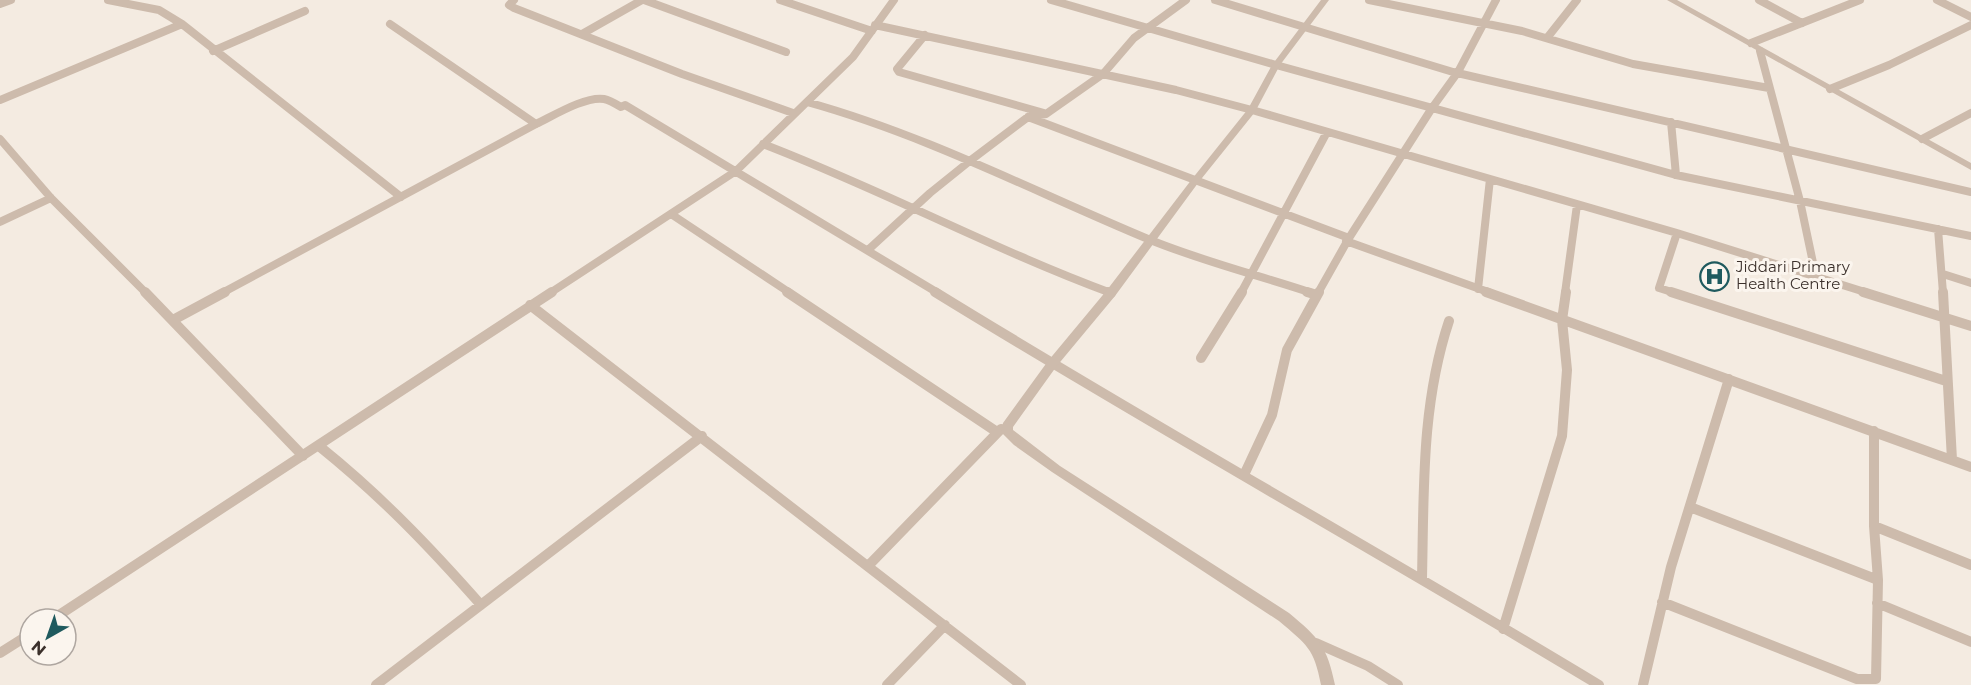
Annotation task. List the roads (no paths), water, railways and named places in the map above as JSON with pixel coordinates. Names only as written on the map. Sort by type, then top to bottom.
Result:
[{"type":"street","points":[[0,4],[11,0]]},
{"type":"street","points":[[108,0],[159,10],[182,24],[213,51],[401,197]]},
{"type":"street","points":[[514,0],[509,5],[682,74],[793,113]]},
{"type":"street","points":[[582,34],[643,0],[786,52]]},
{"type":"street","points":[[780,0],[874,28],[925,35],[1176,90],[1252,110],[1677,233],[1971,326]]},
{"type":"street","points":[[71,607],[736,171],[853,57],[894,0]]},
{"type":"street","points":[[1051,0],[1276,65],[1676,175],[1971,236]]},
{"type":"street","points":[[868,250],[911,209],[971,160],[1028,117],[1046,114],[1103,74],[1134,38],[1186,0]]},
{"type":"street","points":[[1215,0],[1458,72],[1787,151],[1971,192]]},
{"type":"street","points":[[869,565],[1002,429],[1111,293],[1195,181],[1252,110],[1276,65],[1325,0]]},
{"type":"street","points":[[1371,0],[1547,38],[1633,64],[1769,88]]},
{"type":"street","points":[[1244,475],[1272,416],[1287,350],[1347,239],[1402,153],[1458,72],[1496,0]]},
{"type":"street","points":[[1547,38],[1577,0]]},
{"type":"street","points":[[1671,0],[1971,166]]},
{"type":"street","points":[[1759,0],[1802,23]]},
{"type":"street","points":[[1937,0],[1971,17]]},
{"type":"street","points":[[1751,43],[1855,1]]},
{"type":"street","points":[[213,51],[305,10]]},
{"type":"street","points":[[0,100],[182,24]]},
{"type":"street","points":[[390,24],[536,124]]},
{"type":"street","points":[[1830,89],[1888,65],[1971,25]]},
{"type":"street","points":[[925,35],[897,69],[899,72],[1046,114]]},
{"type":"street","points":[[1760,51],[1800,201],[1816,277]]},
{"type":"street","points":[[173,320],[536,124],[578,104],[605,99],[621,107],[625,105],[868,250],[1052,364],[1422,578],[1599,685]]},
{"type":"street","points":[[807,102],[858,116],[971,160],[1150,240],[1317,295]]},
{"type":"street","points":[[1922,139],[1971,113]]},
{"type":"street","points":[[1028,117],[1478,289],[1971,467]]},
{"type":"street","points":[[1671,122],[1676,175]]},
{"type":"street","points":[[1201,357],[1253,273],[1327,132]]},
{"type":"street","points":[[0,140],[51,198],[173,320],[303,456]]},
{"type":"street","points":[[763,144],[822,165],[911,209],[1075,281],[1111,293]]},
{"type":"street","points":[[1478,289],[1490,178]]},
{"type":"street","points":[[0,222],[51,198]]},
{"type":"street","points":[[1503,629],[1562,436],[1567,370],[1562,320],[1577,205]]},
{"type":"street","points":[[671,214],[1008,432],[1018,442],[1284,617],[1316,643],[1368,666],[1398,685]]},
{"type":"street","points":[[1938,229],[1943,274],[1946,381],[1952,460]]},
{"type":"street","points":[[1677,233],[1659,288],[1946,381]]},
{"type":"street","points":[[1943,274],[1971,283]]},
{"type":"street","points":[[530,305],[702,435],[1022,685]]},
{"type":"street","points":[[1422,578],[1427,406],[1438,348],[1449,321]]},
{"type":"street","points":[[1643,685],[1662,602],[1729,379]]},
{"type":"street","points":[[1662,602],[1857,679],[1868,681],[1876,679],[1878,580],[1874,526],[1874,431]]},
{"type":"street","points":[[376,685],[702,435]]},
{"type":"street","points":[[319,446],[360,479],[421,537],[481,605]]},
{"type":"street","points":[[1690,507],[1878,580]]},
{"type":"street","points":[[1874,526],[1971,566]]},
{"type":"street","points":[[1877,603],[1971,642]]},
{"type":"street","points":[[887,685],[945,626]]},
{"type":"street","points":[[0,653],[18,642]]},
{"type":"street","points":[[1316,643],[1323,658],[1328,685]]},
{"type":"place","name":"Jiddari Primary Health Centre","points":[[1715,276]]}]
